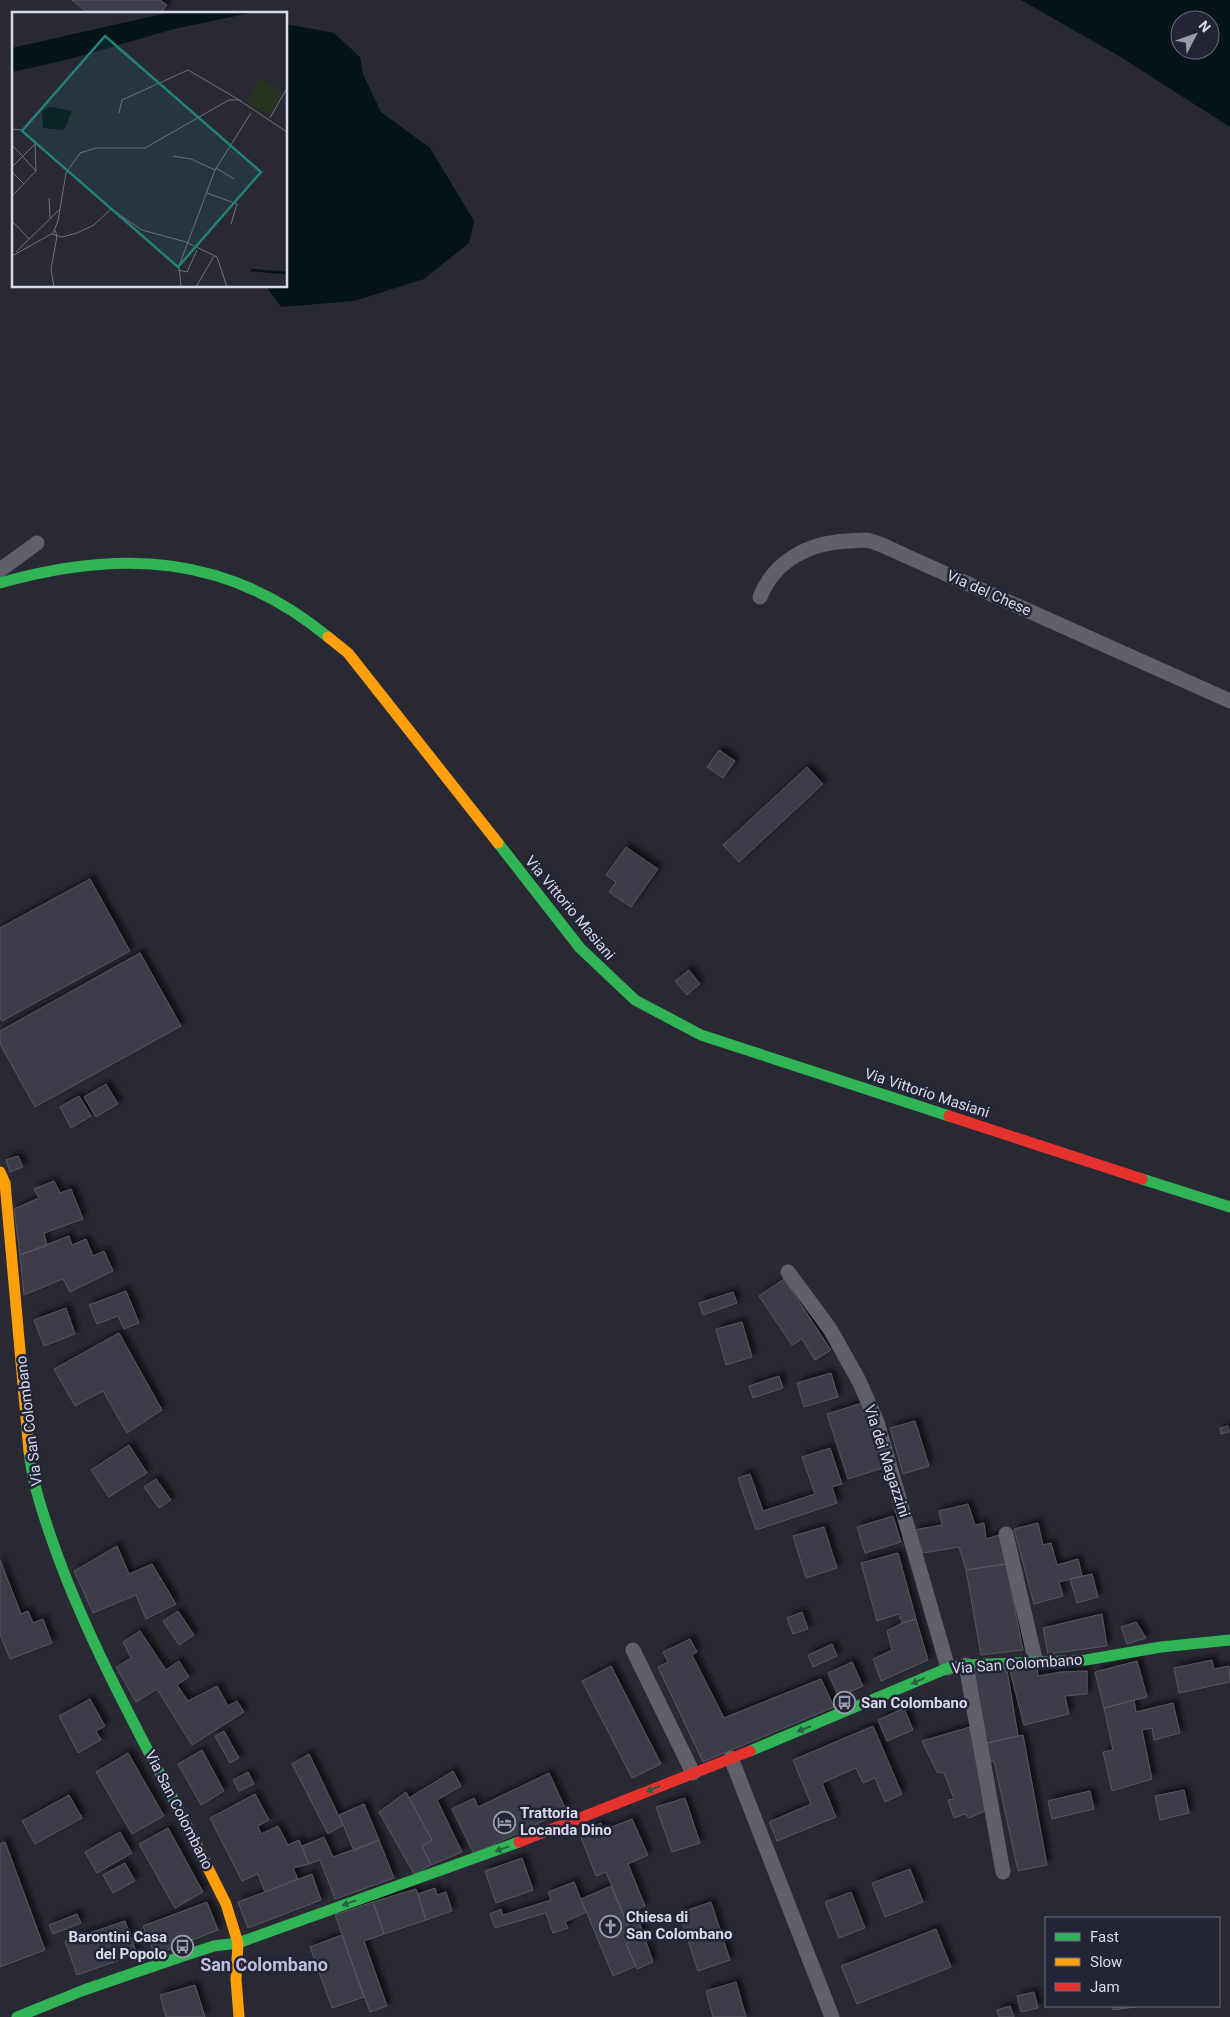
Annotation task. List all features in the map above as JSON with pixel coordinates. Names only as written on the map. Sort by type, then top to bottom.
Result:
[{"type":"street","name":"Via del Chese","points":[[760,596],[765,584],[774,573],[790,558],[811,546],[866,540],[906,556],[1230,701]]},
{"type":"street","points":[[0,570],[37,544]]},
{"type":"street","name":"Via Vittorio Masiani","points":[[0,583],[29,574],[80,564],[127,561],[164,563],[209,572],[247,586],[284,605],[312,623],[348,653],[580,948],[635,1000],[701,1036],[1230,1207]]},
{"type":"street","name":"Via San Colombano","points":[[0,1172],[5,1184],[29,1455],[45,1520],[92,1638],[226,1904],[238,1943],[532,1838],[849,1711],[948,1668],[966,1665],[1086,1660],[1161,1647],[1230,1640]]},
{"type":"street","name":"Via dei Magazzini","points":[[788,1272],[830,1329],[859,1381],[877,1422],[948,1668]]},
{"type":"street","points":[[1006,1534],[1036,1663]]},
{"type":"street","points":[[633,1650],[694,1773]]},
{"type":"street","points":[[966,1665],[1004,1872]]},
{"type":"street","points":[[731,1758],[832,2017]]},
{"type":"street","points":[[16,2017],[84,1990],[196,1952],[214,1946],[238,1943],[236,1979],[239,2017]]},
{"type":"shaded area","points":[[1021,0],[1230,0],[1230,127],[1119,56]]},
{"type":"shaded area","points":[[288,24],[334,33],[360,57],[363,74],[381,112],[430,148],[474,221],[469,243],[424,279],[354,301],[281,307],[267,288],[288,288]]},
{"type":"building","points":[[72,0],[160,0],[167,5],[162,12],[87,12]]},
{"type":"building","points":[[719,750],[735,761],[723,778],[707,767]]},
{"type":"building","points":[[807,767],[823,784],[739,862],[723,845]]},
{"type":"building","points":[[626,847],[658,869],[631,907],[609,892],[616,882],[606,875]]},
{"type":"building","points":[[90,879],[130,951],[2,1021],[0,1017],[0,928]]},
{"type":"building","points":[[140,953],[181,1026],[35,1107],[0,1044],[0,1031]]},
{"type":"building","points":[[689,970],[700,984],[687,995],[675,981]]},
{"type":"building","points":[[106,1084],[118,1104],[96,1117],[84,1097]]},
{"type":"building","points":[[79,1096],[91,1116],[71,1128],[60,1107]]},
{"type":"building","points":[[18,1156],[23,1167],[10,1172],[6,1160]]},
{"type":"building","points":[[54,1181],[60,1193],[71,1189],[83,1219],[44,1233],[47,1246],[20,1255],[14,1209],[39,1198],[34,1189]]},
{"type":"building","points":[[69,1236],[72,1245],[86,1239],[93,1256],[104,1251],[113,1271],[70,1292],[63,1279],[24,1295],[20,1255]]},
{"type":"building","points":[[784,1279],[831,1350],[815,1360],[802,1339],[792,1345],[759,1296]]},
{"type":"building","points":[[126,1291],[139,1323],[124,1329],[118,1316],[97,1324],[89,1305]]},
{"type":"building","points":[[733,1292],[737,1303],[703,1315],[699,1303]]},
{"type":"building","points":[[66,1308],[75,1334],[44,1346],[34,1320]]},
{"type":"building","points":[[742,1322],[752,1357],[726,1365],[716,1329]]},
{"type":"building","points":[[119,1333],[162,1410],[127,1433],[103,1391],[75,1406],[54,1369]]},
{"type":"building","points":[[831,1373],[838,1397],[804,1407],[797,1383]]},
{"type":"building","points":[[779,1376],[783,1388],[753,1398],[749,1386]]},
{"type":"building","points":[[862,1403],[883,1468],[848,1479],[827,1414]]},
{"type":"building","points":[[915,1421],[929,1466],[903,1474],[890,1428]]},
{"type":"building","points":[[1228,1426],[1229,1432],[1221,1434],[1220,1428]]},
{"type":"building","points":[[129,1445],[147,1473],[109,1497],[91,1470]]},
{"type":"building","points":[[830,1448],[842,1484],[832,1487],[837,1503],[756,1530],[738,1478],[750,1474],[763,1511],[815,1494],[802,1457]]},
{"type":"building","points":[[156,1479],[171,1500],[159,1508],[144,1487]]},
{"type":"building","points":[[968,1504],[975,1525],[984,1523],[986,1539],[999,1535],[1006,1564],[966,1570],[959,1547],[923,1553],[914,1530],[942,1525],[939,1511]]},
{"type":"building","points":[[893,1516],[901,1542],[865,1553],[857,1527]]},
{"type":"building","points":[[1038,1523],[1043,1545],[1051,1543],[1057,1565],[1078,1559],[1082,1576],[1059,1582],[1063,1596],[1034,1604],[1014,1529]]},
{"type":"building","points":[[824,1527],[837,1568],[806,1578],[793,1536]]},
{"type":"building","points":[[117,1546],[129,1574],[152,1564],[176,1604],[146,1619],[136,1595],[93,1613],[74,1571]]},
{"type":"building","points":[[898,1553],[916,1619],[902,1623],[899,1614],[877,1621],[861,1563]]},
{"type":"building","points":[[0,1560],[21,1614],[28,1611],[33,1623],[43,1619],[52,1643],[10,1659],[0,1634]]},
{"type":"building","points":[[1006,1564],[1023,1650],[981,1655],[966,1570]]},
{"type":"building","points":[[1092,1574],[1098,1597],[1077,1603],[1070,1579]]},
{"type":"building","points":[[178,1611],[194,1635],[179,1645],[163,1621]]},
{"type":"building","points":[[802,1612],[808,1629],[793,1634],[787,1618]]},
{"type":"building","points":[[1102,1614],[1107,1646],[1048,1654],[1043,1628]]},
{"type":"building","points":[[916,1619],[928,1660],[881,1681],[873,1659],[892,1650],[887,1631],[902,1623]]},
{"type":"building","points":[[1136,1622],[1146,1638],[1127,1644],[1121,1627]]},
{"type":"building","points":[[140,1631],[166,1670],[179,1661],[189,1677],[177,1685],[188,1701],[217,1686],[228,1706],[237,1701],[244,1712],[192,1745],[157,1689],[136,1702],[116,1667],[131,1658],[123,1642]]},
{"type":"building","points":[[690,1639],[697,1652],[692,1655],[724,1718],[821,1679],[834,1707],[703,1762],[658,1667],[668,1662],[663,1652]]},
{"type":"building","points":[[832,1644],[837,1656],[813,1667],[808,1655]]},
{"type":"building","points":[[1212,1660],[1214,1669],[1229,1666],[1230,1682],[1179,1693],[1174,1668]]},
{"type":"building","points":[[1137,1661],[1147,1697],[1104,1708],[1095,1672]]},
{"type":"building","points":[[852,1662],[863,1686],[839,1697],[828,1673]]},
{"type":"building","points":[[611,1666],[661,1764],[632,1778],[582,1681]]},
{"type":"building","points":[[1037,1668],[1038,1676],[1061,1672],[1087,1671],[1087,1694],[1065,1696],[1069,1714],[1024,1725],[1010,1671]]},
{"type":"building","points":[[1007,1670],[1018,1736],[983,1744],[972,1672]]},
{"type":"building","points":[[90,1699],[105,1726],[96,1731],[101,1740],[78,1753],[59,1716]]},
{"type":"building","points":[[1134,1700],[1136,1712],[1173,1703],[1180,1733],[1154,1740],[1152,1728],[1142,1730],[1152,1779],[1112,1791],[1103,1752],[1113,1750],[1104,1708]]},
{"type":"building","points":[[904,1708],[913,1730],[887,1741],[878,1720]]},
{"type":"building","points":[[873,1726],[902,1794],[885,1802],[875,1778],[863,1783],[856,1768],[822,1783],[836,1817],[777,1841],[769,1822],[811,1804],[793,1760]]},
{"type":"building","points":[[970,1727],[990,1809],[969,1818],[965,1814],[954,1818],[948,1800],[954,1799],[944,1773],[937,1772],[922,1741]]},
{"type":"building","points":[[224,1731],[239,1758],[230,1763],[215,1736]]},
{"type":"building","points":[[1023,1735],[1047,1865],[1018,1871],[994,1761],[986,1762],[983,1744]]},
{"type":"building","points":[[202,1750],[224,1791],[201,1805],[178,1764]]},
{"type":"building","points":[[128,1753],[164,1816],[132,1834],[96,1772]]},
{"type":"building","points":[[309,1754],[343,1825],[328,1834],[292,1764]]},
{"type":"building","points":[[453,1771],[461,1786],[437,1800],[462,1852],[431,1865],[422,1846],[432,1840],[409,1798]]},
{"type":"building","points":[[248,1772],[254,1784],[239,1791],[233,1780]]},
{"type":"building","points":[[549,1773],[566,1810],[474,1854],[452,1809],[474,1798],[478,1807]]},
{"type":"building","points":[[1184,1790],[1189,1813],[1160,1820],[1155,1796]]},
{"type":"building","points":[[1090,1791],[1094,1809],[1052,1819],[1048,1801]]},
{"type":"building","points":[[406,1792],[432,1840],[422,1846],[431,1865],[414,1874],[379,1812]]},
{"type":"building","points":[[255,1794],[269,1820],[258,1826],[261,1834],[278,1826],[288,1845],[299,1840],[309,1864],[293,1868],[298,1879],[265,1892],[258,1874],[242,1881],[210,1818]]},
{"type":"building","points":[[69,1795],[82,1818],[35,1844],[22,1821]]},
{"type":"building","points":[[685,1798],[700,1843],[672,1852],[656,1807]]},
{"type":"building","points":[[364,1804],[379,1840],[354,1851],[339,1815]]},
{"type":"building","points":[[632,1819],[648,1855],[628,1864],[645,1906],[635,1910],[653,1962],[637,1969],[626,1944],[634,1940],[606,1872],[596,1876],[579,1832],[601,1823],[604,1830]]},
{"type":"building","points":[[168,1828],[203,1892],[175,1908],[139,1844]]},
{"type":"building","points":[[120,1832],[132,1853],[97,1873],[85,1852]]},
{"type":"building","points":[[324,1837],[333,1857],[379,1840],[394,1878],[335,1899],[320,1860],[309,1864],[302,1846]]},
{"type":"building","points":[[5,1842],[45,1950],[0,1967],[0,1844]]},
{"type":"building","points":[[522,1858],[533,1890],[496,1903],[485,1871]]},
{"type":"building","points":[[125,1863],[135,1881],[113,1893],[103,1875]]},
{"type":"building","points":[[910,1869],[923,1902],[885,1917],[872,1883]]},
{"type":"building","points":[[312,1874],[321,1900],[248,1928],[238,1902]]},
{"type":"building","points":[[574,1882],[586,1912],[565,1922],[568,1928],[553,1933],[546,1913],[495,1928],[490,1914],[501,1909],[503,1915],[551,1900],[548,1892]]},
{"type":"building","name":"Chiesa di San Colombano","points":[[611,1886],[634,1940],[626,1944],[636,1966],[613,1976],[581,1899]]},
{"type":"building","points":[[435,1888],[437,1895],[446,1892],[452,1911],[426,1920],[418,1894]]},
{"type":"building","points":[[416,1889],[426,1920],[384,1934],[373,1902]]},
{"type":"building","points":[[851,1892],[865,1928],[839,1938],[825,1902]]},
{"type":"building","points":[[207,1902],[218,1930],[155,1955],[143,1926]]},
{"type":"building","points":[[373,1902],[384,1934],[364,1941],[387,2006],[370,2012],[335,1915]]},
{"type":"building","points":[[711,1902],[730,1960],[698,1971],[679,1913]]},
{"type":"building","points":[[77,1914],[81,1923],[53,1934],[49,1925]]},
{"type":"building","points":[[125,1921],[137,1954],[77,1975],[65,1941]]},
{"type":"building","points":[[936,1929],[951,1967],[857,2004],[841,1966]]},
{"type":"building","points":[[342,1935],[364,1997],[332,2008],[310,1947]]},
{"type":"building","points":[[736,1982],[746,2017],[713,2017],[706,1991]]},
{"type":"building","points":[[195,1985],[205,2017],[166,2017],[160,1995]]},
{"type":"building","points":[[1034,1992],[1038,2008],[1021,2012],[1017,1996]]},
{"type":"building","points":[[1010,2006],[1014,2017],[999,2017],[997,2010]]},
{"type":"building","points":[[1112,2007],[1135,2007],[1113,2010]]},
{"type":"traffic: fast","points":[[0,583],[45,572],[88,565],[131,563],[172,566],[212,574],[252,589],[290,609],[328,637]]},
{"type":"traffic: fast","points":[[498,843],[580,948],[635,1000],[701,1035],[949,1116]]},
{"type":"traffic: fast","points":[[1142,1179],[1230,1207]]},
{"type":"traffic: fast","points":[[29,1451],[35,1486],[45,1521],[82,1617],[190,1832]]},
{"type":"traffic: fast","points":[[750,1751],[948,1668],[966,1665],[1086,1660],[1161,1647],[1230,1640]]},
{"type":"traffic: fast","points":[[17,2017],[84,1990],[214,1946],[238,1943],[519,1842]]},
{"type":"traffic: slow","points":[[328,637],[348,653],[498,843]]},
{"type":"traffic: slow","points":[[0,1172],[5,1183],[29,1451]]},
{"type":"traffic: slow","points":[[190,1832],[226,1904],[238,1943],[236,1979],[239,2017]]},
{"type":"traffic: jam","points":[[949,1116],[1142,1179]]},
{"type":"traffic: jam","points":[[519,1842],[750,1751]]},
{"type":"place","name":"San Colombano","points":[[845,1703]]},
{"type":"place","name":"Trattoria Locanda Dino","points":[[504,1822]]},
{"type":"place","name":"Chiesa di San Colombano","points":[[610,1926]]},
{"type":"place","name":"Barontini Casa del Popolo","points":[[183,1946]]},
{"type":"district","name":"San Colombano","points":[[264,1965]]}]
